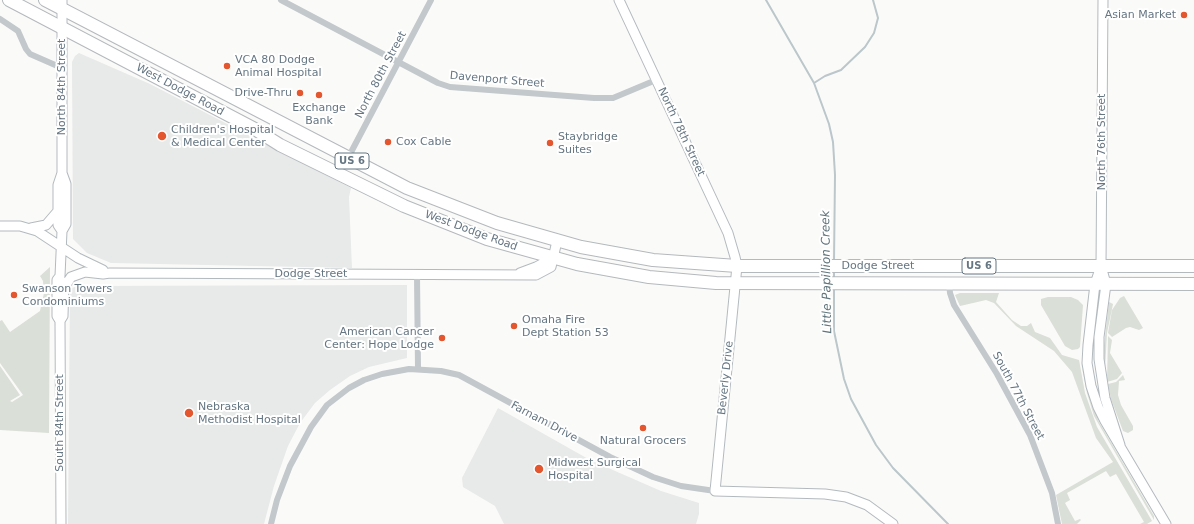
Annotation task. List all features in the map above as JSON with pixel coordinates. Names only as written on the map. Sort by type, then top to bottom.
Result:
[{"type":"highway","name":"West Dodge Road","points":[[9,0],[253,128],[280,145],[404,206],[474,234],[553,258]]},
{"type":"highway","name":"West Dodge Road","points":[[46,0],[62,5],[407,188],[450,206],[516,229],[558,241]]},
{"type":"highway","name":"Dodge Street","points":[[558,241],[646,259],[737,266],[1194,266]]},
{"type":"highway","name":"Dodge Street","points":[[553,258],[640,276],[688,281],[735,283],[1194,284]]},
{"type":"main road","name":"North 78th Street","points":[[619,0],[728,233],[737,266]]},
{"type":"main road","name":"North 76th Street","points":[[1101,284],[1103,0]]},
{"type":"main road","name":"North 84th Street","points":[[62,5],[62,173],[58,185],[58,225],[62,231]]},
{"type":"main road","name":"North 84th Street","points":[[60,272],[62,231],[66,224],[66,184],[62,173]]},
{"type":"main road","points":[[0,226],[31,228],[46,225],[58,211]]},
{"type":"main road","name":"Dodge Street","points":[[31,228],[91,265],[110,273]]},
{"type":"main road","points":[[553,258],[558,241]]},
{"type":"main road","name":"Dodge Street","points":[[64,288],[71,277],[78,273],[84,272],[102,274],[513,275],[531,270],[553,258]]},
{"type":"main road","name":"Beverly Drive","points":[[715,490],[737,266]]},
{"type":"main road","name":"South 84th Street","points":[[60,272],[64,280],[63,316],[60,321]]},
{"type":"main road","name":"South 84th Street","points":[[60,272],[57,280],[57,316],[60,321],[61,524]]},
{"type":"main road","points":[[1101,284],[1099,366],[1105,398],[1120,445],[1166,524]]},
{"type":"main road","name":"Farnam Drive","points":[[715,490],[846,496],[867,505],[893,524]]},
{"type":"street","name":"Davenport Street","points":[[281,0],[438,83],[451,87],[594,98],[613,98],[656,80]]},
{"type":"street","name":"North 80th Street","points":[[348,158],[431,0]]},
{"type":"street","points":[[0,19],[18,31],[26,49],[30,54],[62,68]]},
{"type":"street","points":[[417,275],[418,369]]},
{"type":"street","name":"South 77th Street","points":[[949,284],[950,293],[954,304],[998,375],[1030,435],[1052,493],[1058,524]]},
{"type":"street","name":"Farnam Drive","points":[[271,524],[277,500],[290,466],[308,432],[327,405],[343,391],[364,380],[393,371],[418,369],[442,371],[459,376],[610,457],[653,477],[681,486],[715,490]]},
{"type":"shaded area","name":"Children's Hospital & Medical Center","points":[[79,53],[150,84],[351,188],[349,197],[352,268],[111,263],[87,253],[73,239],[72,62],[75,56]]},
{"type":"shaded area","points":[[50,267],[49,433],[0,430],[0,366],[20,395],[10,401],[12,402],[23,395],[0,363],[0,321],[2,320],[10,332],[40,311],[44,293],[43,281],[40,276]]},
{"type":"shaded area","name":"Nebraska Methodist Hospital","points":[[407,285],[407,358],[369,367],[350,376],[315,403],[300,423],[288,446],[274,486],[264,524],[68,524],[70,291],[72,288],[78,286]]},
{"type":"shaded area","points":[[960,293],[999,293],[996,302],[1012,320],[1021,326],[1027,326],[1031,323],[1035,332],[1050,338],[1062,355],[1079,360],[1085,393],[1097,427],[1152,521],[1147,524],[1140,524],[1144,522],[1116,474],[1110,477],[1106,471],[1067,493],[1070,500],[1065,503],[1075,521],[1081,520],[1077,524],[1062,524],[1056,495],[1113,462],[1096,438],[1072,372],[1054,351],[1016,326],[994,303],[986,300],[960,306],[955,295]]},
{"type":"shaded area","points":[[1124,296],[1143,328],[1139,330],[1130,327],[1126,328],[1112,337],[1108,333],[1112,310],[1120,298]]},
{"type":"shaded area","points":[[1048,297],[1071,297],[1078,300],[1083,305],[1080,347],[1078,349],[1072,350],[1065,346],[1041,305],[1041,299]]},
{"type":"shaded area","points":[[1109,302],[1113,304],[1107,333],[1105,369],[1109,398],[1121,431],[1109,404],[1103,354]]},
{"type":"shaded area","points":[[1108,336],[1112,340],[1110,353],[1122,373],[1117,379],[1107,382]]},
{"type":"shaded area","points":[[1081,362],[1091,402],[1099,422],[1154,516],[1154,520],[1094,416],[1087,393]]},
{"type":"shaded area","points":[[1123,375],[1125,380],[1119,381],[1118,395],[1121,405],[1133,426],[1133,430],[1128,433],[1123,431],[1111,399],[1108,384],[1116,382]]},
{"type":"shaded area","name":"Midwest Surgical Hospital","points":[[498,408],[590,460],[661,491],[699,503],[699,514],[696,524],[504,524],[495,506],[463,487],[462,478]]},
{"type":"waterway","name":"Little Papillion Creek","points":[[766,0],[814,83],[829,124],[833,142],[835,175],[834,261]]},
{"type":"waterway","points":[[814,83],[825,76],[841,70],[865,47],[874,33],[878,18],[873,0]]},
{"type":"waterway","name":"Little Papillion Creek","points":[[834,270],[834,279]]},
{"type":"waterway","name":"Little Papillion Creek","points":[[834,288],[834,331],[844,379],[851,399],[876,445],[893,468],[948,524]]},
{"type":"place","name":"Asian Market","points":[[1184,15]]},
{"type":"place","name":"VCA 80 Dodge Animal Hospital","points":[[227,66]]},
{"type":"place","name":"Drive-Thru","points":[[300,93]]},
{"type":"place","name":"Exchange Bank","points":[[319,95]]},
{"type":"place","name":"Children's Hospital & Medical Center","points":[[162,136]]},
{"type":"place","name":"Cox Cable","points":[[388,142]]},
{"type":"place","name":"Staybridge Suites","points":[[550,143]]},
{"type":"place","name":"Swanson Towers Condominiums","points":[[14,295]]},
{"type":"place","name":"Omaha Fire Dept Station 53","points":[[514,326]]},
{"type":"place","name":"American Cancer Center: Hope Lodge","points":[[442,338]]},
{"type":"place","name":"Nebraska Methodist Hospital","points":[[189,413]]},
{"type":"place","name":"Natural Grocers","points":[[643,428]]},
{"type":"place","name":"Midwest Surgical Hospital","points":[[539,469]]}]
